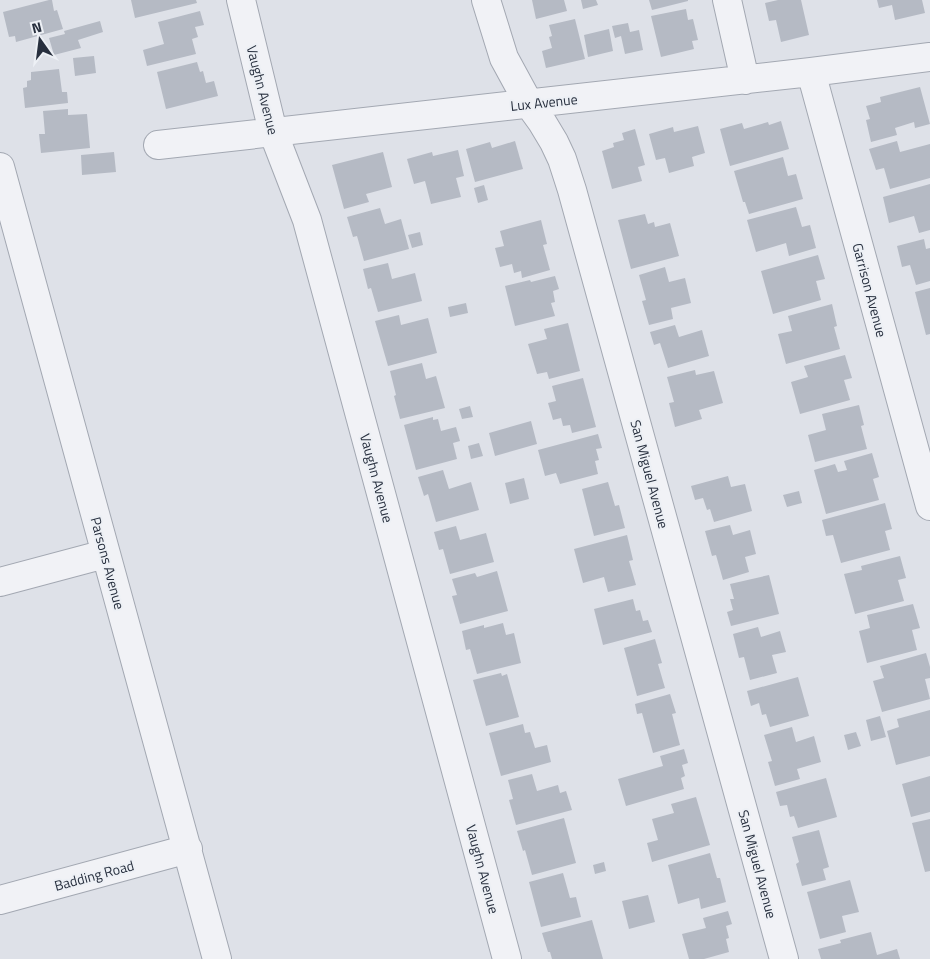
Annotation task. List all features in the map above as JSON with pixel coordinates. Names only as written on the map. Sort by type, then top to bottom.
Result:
[{"type":"street","name":"Vaughn Avenue","points":[[241,0],[273,132],[307,220],[507,959]]},
{"type":"street","name":"San Miguel Avenue","points":[[486,0],[504,58],[554,142],[562,159],[572,190],[784,959]]},
{"type":"street","points":[[728,0],[745,80]]},
{"type":"street","name":"Lux Avenue","points":[[158,145],[745,80],[930,57]]},
{"type":"street","name":"Garrison Avenue","points":[[811,72],[930,506]]},
{"type":"street","name":"Parsons Avenue","points":[[0,167],[10,246],[105,554],[218,959]]},
{"type":"street","points":[[0,582],[105,554]]},
{"type":"street","name":"Badding Road","points":[[0,900],[188,849]]},
{"type":"building","points":[[52,0],[54,11],[57,10],[63,29],[16,42],[15,36],[9,37],[3,12]]},
{"type":"building","points":[[131,0],[196,0],[197,3],[135,18]]},
{"type":"building","points":[[532,0],[564,0],[567,11],[536,19]]},
{"type":"building","points":[[581,0],[596,0],[598,5],[583,9]]},
{"type":"building","points":[[649,0],[688,0],[688,1],[652,10]]},
{"type":"building","points":[[778,0],[801,0],[809,35],[781,42],[776,20],[769,21],[765,3]]},
{"type":"building","points":[[877,0],[922,0],[925,13],[895,20],[892,5],[879,8]]},
{"type":"building","points":[[686,9],[688,20],[693,19],[698,40],[692,41],[694,49],[661,57],[651,16]]},
{"type":"building","points":[[200,11],[204,25],[195,27],[198,37],[192,39],[196,54],[147,66],[143,50],[164,44],[158,22]]},
{"type":"building","points":[[575,19],[585,59],[546,68],[542,51],[552,48],[549,37],[552,36],[549,25]]},
{"type":"building","points":[[100,21],[103,32],[78,40],[81,48],[54,55],[49,38],[65,34],[64,31]]},
{"type":"building","points":[[628,23],[630,32],[639,30],[643,50],[625,54],[621,36],[615,38],[612,26]]},
{"type":"building","points":[[609,29],[613,51],[588,57],[584,35]]},
{"type":"building","points":[[94,56],[96,73],[75,76],[73,58]]},
{"type":"building","points":[[197,62],[200,72],[203,71],[206,83],[214,81],[218,96],[166,109],[157,72]]},
{"type":"building","points":[[59,69],[62,92],[67,92],[68,103],[25,108],[23,88],[27,87],[27,81],[31,80],[31,72]]},
{"type":"building","points":[[920,87],[930,124],[915,128],[914,122],[895,128],[897,135],[871,142],[866,120],[870,119],[866,106],[881,102],[880,97]]},
{"type":"building","points":[[68,109],[68,115],[87,114],[90,148],[41,153],[39,134],[45,134],[43,111]]},
{"type":"building","points":[[781,121],[789,149],[730,166],[720,129],[742,123],[744,129],[768,122],[769,125]]},
{"type":"building","points":[[698,126],[705,153],[692,157],[694,166],[669,173],[665,158],[656,160],[649,134],[673,127],[674,132]]},
{"type":"building","points":[[635,129],[645,165],[638,167],[642,181],[612,189],[602,151],[614,147],[613,143],[624,140],[622,133]]},
{"type":"building","points":[[515,141],[523,169],[475,182],[466,149],[490,142],[492,148]]},
{"type":"building","points":[[897,141],[900,152],[930,144],[930,178],[890,189],[884,168],[876,170],[869,149]]},
{"type":"building","points":[[458,150],[464,176],[456,178],[461,197],[431,204],[425,181],[414,184],[407,159],[432,152],[433,156]]},
{"type":"building","points":[[114,152],[116,172],[82,175],[81,155]]},
{"type":"building","points":[[383,152],[392,187],[366,194],[369,202],[344,209],[332,165]]},
{"type":"building","points":[[783,157],[788,176],[796,174],[803,199],[749,214],[745,202],[743,202],[734,171]]},
{"type":"building","points":[[930,184],[930,230],[919,233],[914,216],[889,223],[883,197]]},
{"type":"building","points":[[484,185],[488,200],[478,203],[474,188]]},
{"type":"building","points":[[796,207],[802,227],[810,225],[816,248],[789,256],[786,243],[756,252],[747,220]]},
{"type":"building","points":[[380,208],[385,224],[401,219],[409,249],[364,261],[357,236],[353,237],[347,217]]},
{"type":"building","points":[[645,214],[648,224],[654,222],[655,227],[670,223],[679,256],[631,269],[618,220]]},
{"type":"building","points":[[541,220],[547,244],[543,245],[550,270],[522,278],[521,271],[514,273],[512,264],[500,267],[495,248],[504,246],[500,231]]},
{"type":"building","points":[[420,232],[423,245],[412,248],[408,235]]},
{"type":"building","points":[[924,239],[926,249],[930,248],[930,281],[916,285],[910,265],[902,267],[897,246]]},
{"type":"building","points":[[818,255],[825,279],[816,281],[821,300],[773,314],[761,271]]},
{"type":"building","points":[[388,263],[392,279],[415,273],[422,301],[378,312],[371,288],[368,289],[363,269]]},
{"type":"building","points":[[665,267],[669,282],[685,278],[691,303],[671,308],[673,319],[649,325],[642,301],[646,300],[639,275]]},
{"type":"building","points":[[555,276],[559,289],[553,291],[555,302],[551,303],[555,316],[515,326],[505,286]]},
{"type":"building","points":[[930,288],[930,334],[926,335],[915,292]]},
{"type":"building","points":[[466,303],[468,313],[450,317],[448,307]]},
{"type":"building","points":[[832,304],[837,326],[834,327],[840,349],[786,364],[778,334],[792,331],[788,316]]},
{"type":"building","points":[[399,315],[401,325],[428,318],[437,353],[388,366],[375,321]]},
{"type":"building","points":[[568,323],[580,371],[549,379],[547,372],[537,374],[528,344],[547,339],[544,329]]},
{"type":"building","points":[[675,325],[679,337],[702,330],[709,356],[668,368],[660,343],[654,345],[650,332]]},
{"type":"building","points":[[845,355],[852,378],[844,380],[850,400],[800,414],[791,382],[808,377],[804,366]]},
{"type":"building","points":[[422,363],[426,379],[436,376],[445,408],[400,419],[390,371]]},
{"type":"building","points":[[695,370],[696,375],[714,371],[723,403],[699,410],[702,419],[675,427],[669,403],[674,402],[667,377]]},
{"type":"building","points":[[583,378],[596,427],[572,433],[570,425],[563,426],[561,418],[553,420],[548,403],[556,401],[552,386]]},
{"type":"building","points":[[859,405],[864,425],[861,426],[867,449],[815,462],[808,435],[826,430],[822,414]]},
{"type":"building","points":[[470,406],[473,417],[462,419],[459,409]]},
{"type":"building","points":[[433,417],[433,420],[438,419],[441,431],[456,427],[460,441],[453,443],[457,459],[416,470],[404,425]]},
{"type":"building","points":[[531,421],[537,444],[495,456],[489,433]]},
{"type":"building","points":[[598,434],[602,448],[596,449],[599,460],[595,461],[598,474],[560,484],[556,473],[545,476],[538,450]]},
{"type":"building","points":[[479,443],[483,456],[471,459],[468,446]]},
{"type":"building","points":[[872,453],[879,477],[873,479],[879,500],[826,514],[814,470],[835,464],[838,472],[847,470],[844,461]]},
{"type":"building","points":[[443,470],[449,489],[471,482],[479,510],[436,522],[428,494],[424,496],[418,477]]},
{"type":"building","points":[[728,476],[731,487],[745,484],[752,511],[714,522],[710,509],[707,510],[703,498],[695,500],[691,486]]},
{"type":"building","points":[[524,478],[529,499],[510,504],[505,483]]},
{"type":"building","points":[[608,482],[615,506],[619,505],[625,528],[594,536],[582,489]]},
{"type":"building","points":[[799,491],[802,503],[787,507],[783,495]]},
{"type":"building","points":[[885,503],[892,529],[885,531],[890,550],[841,563],[833,535],[826,536],[822,520]]},
{"type":"building","points":[[730,525],[733,535],[750,530],[756,554],[745,557],[749,572],[723,580],[716,555],[712,556],[705,531]]},
{"type":"building","points":[[456,526],[460,540],[486,533],[494,562],[450,574],[443,549],[439,550],[434,532]]},
{"type":"building","points":[[627,535],[633,560],[629,561],[636,585],[608,592],[604,577],[583,583],[574,549]]},
{"type":"building","points":[[900,556],[906,578],[898,580],[904,601],[855,614],[844,574],[862,570],[861,566]]},
{"type":"building","points":[[497,571],[508,611],[460,624],[452,596],[457,595],[452,579],[475,573],[477,577]]},
{"type":"building","points":[[769,575],[779,614],[731,626],[727,612],[733,610],[730,599],[734,599],[730,584]]},
{"type":"building","points":[[633,599],[636,611],[640,610],[643,621],[648,620],[652,632],[603,645],[594,609]]},
{"type":"building","points":[[913,604],[920,628],[912,630],[917,650],[867,663],[859,631],[870,628],[867,615]]},
{"type":"building","points":[[503,623],[506,635],[514,633],[521,663],[477,674],[470,649],[466,650],[462,631],[484,625],[484,628]]},
{"type":"building","points":[[758,627],[761,637],[780,631],[786,652],[772,655],[777,673],[750,680],[744,657],[739,658],[733,634]]},
{"type":"building","points":[[655,639],[662,663],[658,664],[665,688],[637,696],[624,648]]},
{"type":"building","points":[[926,653],[930,667],[930,678],[925,679],[930,699],[882,712],[873,681],[884,678],[880,666]]},
{"type":"building","points":[[501,673],[502,676],[507,674],[519,717],[486,726],[473,680]]},
{"type":"building","points":[[798,677],[809,716],[770,727],[766,714],[762,715],[759,703],[751,706],[747,691]]},
{"type":"building","points":[[670,694],[676,713],[672,714],[680,745],[653,753],[642,713],[637,714],[635,704]]},
{"type":"building","points":[[930,710],[930,756],[896,765],[887,731],[899,727],[897,719]]},
{"type":"building","points":[[880,716],[886,737],[871,741],[866,720]]},
{"type":"building","points":[[523,724],[525,733],[530,732],[535,748],[547,745],[551,762],[501,776],[489,733]]},
{"type":"building","points":[[792,727],[796,742],[814,736],[821,762],[797,769],[800,779],[775,786],[768,762],[772,761],[764,735]]},
{"type":"building","points":[[856,732],[861,746],[848,750],[844,735]]},
{"type":"building","points":[[684,749],[688,763],[682,765],[685,776],[681,778],[684,789],[626,806],[618,779],[663,766],[660,756]]},
{"type":"building","points":[[532,774],[537,791],[558,785],[560,793],[566,791],[572,810],[516,825],[509,800],[513,799],[508,780]]},
{"type":"building","points":[[930,776],[930,812],[911,817],[902,784]]},
{"type":"building","points":[[826,778],[837,817],[798,828],[794,816],[790,817],[787,805],[780,806],[776,792]]},
{"type":"building","points":[[696,797],[710,845],[652,862],[647,843],[658,840],[652,819],[674,813],[671,804]]},
{"type":"building","points":[[564,818],[576,863],[532,875],[517,831]]},
{"type":"building","points":[[930,819],[930,871],[925,872],[912,823]]},
{"type":"building","points":[[819,830],[829,867],[823,869],[826,880],[802,886],[796,864],[799,862],[792,837]]},
{"type":"building","points":[[710,853],[717,878],[720,878],[726,902],[701,909],[699,898],[678,904],[668,865]]},
{"type":"building","points":[[604,862],[606,871],[595,874],[593,865]]},
{"type":"building","points":[[563,873],[570,898],[576,897],[581,917],[541,927],[529,882]]},
{"type":"building","points":[[850,880],[859,912],[842,916],[846,932],[820,939],[807,892]]},
{"type":"building","points":[[648,895],[655,922],[629,929],[622,901]]},
{"type":"building","points":[[728,911],[732,924],[726,926],[729,938],[726,939],[729,952],[704,959],[689,959],[682,934],[706,928],[703,918]]},
{"type":"building","points":[[592,920],[603,959],[552,959],[542,933]]},
{"type":"building","points":[[871,932],[877,955],[897,949],[900,959],[821,959],[818,949],[841,943],[840,940]]}]
